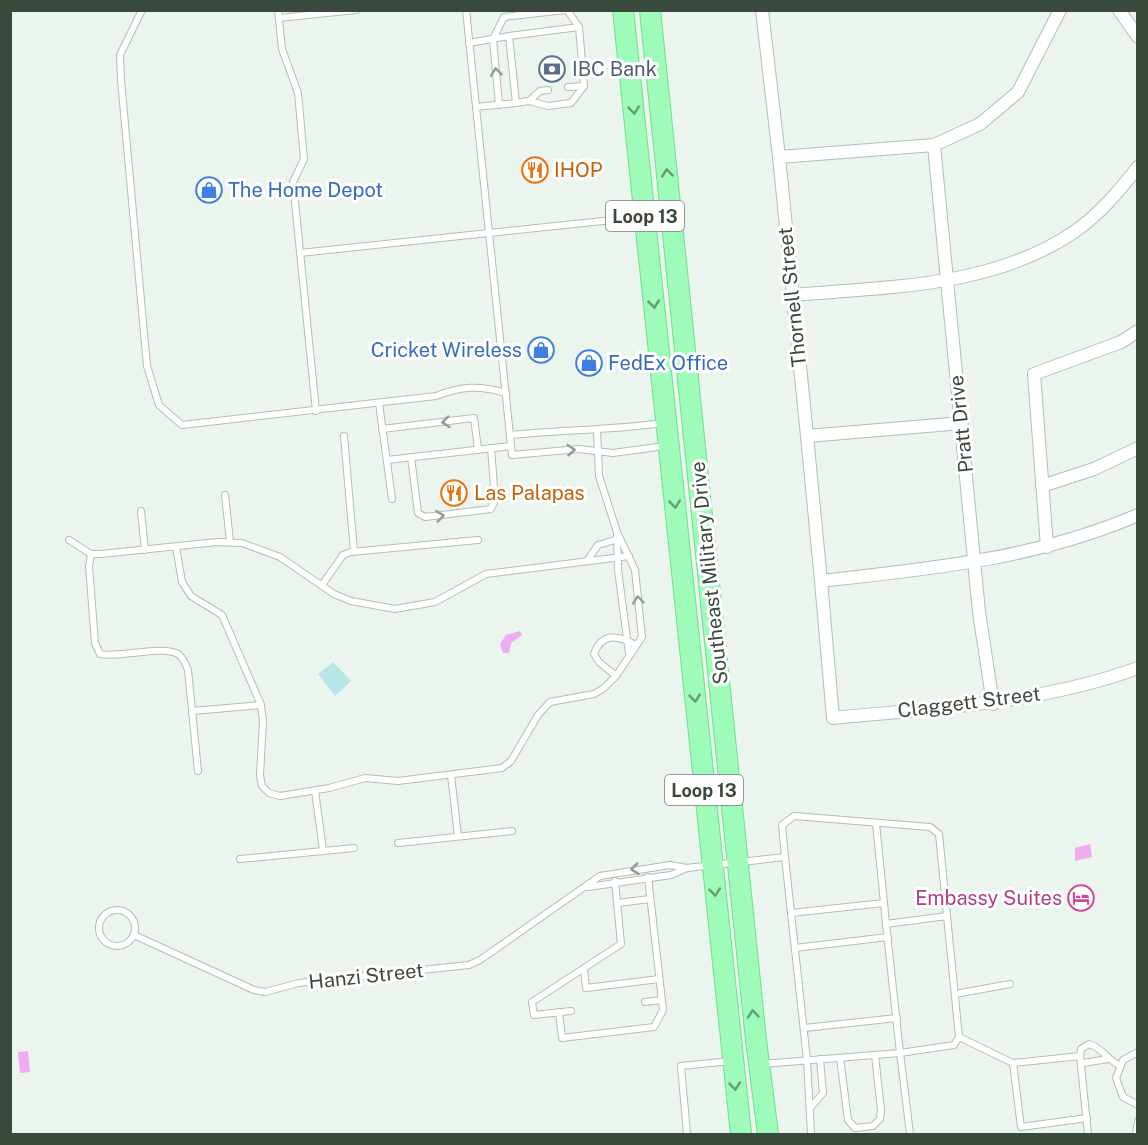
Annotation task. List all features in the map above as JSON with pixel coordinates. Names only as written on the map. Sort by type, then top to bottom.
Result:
[{"type":"main road","name":"Southeast Military Drive","points":[[623,10],[741,1134]]},
{"type":"main road","name":"Southeast Military Drive","points":[[650,10],[768,1134]]},
{"type":"main road","points":[[666,422],[692,419]]},
{"type":"main road","points":[[669,446],[695,443]]},
{"type":"street","name":"Thornell Street","points":[[762,10],[807,436],[832,718]]},
{"type":"street","points":[[779,158],[934,145],[980,124],[1018,92],[1060,10]]},
{"type":"street","points":[[1119,10],[1135,29]]},
{"type":"street","name":"Pratt Drive","points":[[934,145],[974,561],[993,704]]},
{"type":"street","points":[[791,295],[946,281],[1010,263],[1053,245],[1079,228],[1105,205],[1137,167]]},
{"type":"street","points":[[1047,547],[1034,374],[1121,342],[1137,331]]},
{"type":"street","points":[[807,436],[962,423]]},
{"type":"street","points":[[1042,486],[1094,469],[1137,448]]},
{"type":"street","points":[[821,581],[974,561],[1047,547],[1106,529],[1137,515]]},
{"type":"street","name":"Claggett Street","points":[[832,718],[993,704],[1098,682],[1137,668]]},
{"type":"lane","points":[[142,10],[120,55],[121,80],[147,366],[159,405],[182,425],[436,396],[469,386],[506,393]]},
{"type":"lane","points":[[316,411],[293,182],[304,159],[298,93],[282,49],[279,14],[356,10]]},
{"type":"lane","points":[[466,10],[512,455],[579,449],[613,453],[669,446]]},
{"type":"lane","points":[[476,107],[499,105],[528,101],[548,106],[571,103],[584,86],[579,27],[566,10],[504,17],[493,39],[499,105]]},
{"type":"lane","points":[[469,43],[579,27]]},
{"type":"lane","points":[[509,36],[516,103]]},
{"type":"lane","points":[[568,87],[584,86]]},
{"type":"lane","points":[[528,101],[540,91],[548,90]]},
{"type":"lane","points":[[300,253],[645,216]]},
{"type":"lane","points":[[379,403],[392,499]]},
{"type":"lane","points":[[382,429],[474,418],[478,449]]},
{"type":"lane","points":[[510,435],[612,430],[666,422]]},
{"type":"lane","points":[[176,548],[182,582],[191,596],[222,615],[261,705],[263,722],[260,775],[262,786],[269,793],[280,796],[365,778],[398,780],[502,768],[511,761],[538,715],[550,702],[594,694],[616,676],[642,637],[635,570],[619,539],[599,476],[597,429]]},
{"type":"lane","points":[[344,436],[354,551]]},
{"type":"lane","points":[[387,460],[512,446]]},
{"type":"lane","points":[[411,457],[418,513],[425,518],[491,509],[495,500],[491,448]]},
{"type":"lane","points":[[225,495],[230,542]]},
{"type":"lane","points":[[141,512],[145,550]]},
{"type":"lane","points":[[619,539],[617,558],[625,639],[629,654]]},
{"type":"lane","points":[[587,561],[598,545],[619,539]]},
{"type":"lane","points":[[69,540],[91,554],[230,542],[280,557],[334,594],[351,601],[395,609],[435,602],[486,574],[629,556]]},
{"type":"lane","points":[[322,585],[343,555],[354,551],[478,540]]},
{"type":"lane","points":[[91,554],[89,566],[95,643],[100,654],[113,657],[164,652],[178,654],[188,670],[198,771]]},
{"type":"lane","points":[[616,676],[599,662],[594,654],[603,638],[615,636],[636,645]]},
{"type":"lane","points":[[192,711],[261,705]]},
{"type":"lane","points":[[451,775],[458,836]]},
{"type":"lane","points":[[315,790],[322,850]]},
{"type":"lane","points":[[759,1064],[807,1060],[820,1059],[840,1058],[900,1053],[954,1045],[960,1037],[939,834],[930,827],[794,816],[782,825],[804,1028],[807,1060],[811,1134]]},
{"type":"lane","points":[[876,823],[910,1134]]},
{"type":"lane","points":[[398,843],[512,831]]},
{"type":"lane","points":[[240,859],[354,848]]},
{"type":"lane","name":"Hanzi Street","points":[[588,887],[615,881],[671,875],[687,868],[785,857]]},
{"type":"lane","name":"Hanzi Street","points":[[134,935],[254,990],[265,992],[299,983],[469,965],[480,960],[588,887],[600,876],[618,871],[670,865],[687,868]]},
{"type":"lane","points":[[559,1012],[562,1038],[654,1027],[663,1010],[648,877]]},
{"type":"lane","points":[[571,1011],[534,1015],[532,1002],[621,944],[615,881]]},
{"type":"lane","points":[[618,903],[650,899]]},
{"type":"lane","points":[[791,913],[884,903]]},
{"type":"lane","points":[[110,911],[124,911],[134,921],[134,935],[124,945],[110,945],[100,935],[100,921],[110,911]]},
{"type":"lane","points":[[886,924],[947,916]]},
{"type":"lane","points":[[795,948],[888,937]]},
{"type":"lane","points":[[584,969],[586,988],[659,979]]},
{"type":"lane","points":[[955,994],[1010,984]]},
{"type":"lane","points":[[645,1002],[662,1000]]},
{"type":"lane","points":[[804,1028],[897,1018]]},
{"type":"lane","points":[[960,1037],[1013,1063],[1080,1056]]},
{"type":"lane","points":[[1088,1134],[1081,1049],[1089,1044],[1103,1050],[1108,1059],[1119,1065]]},
{"type":"lane","points":[[1137,1052],[1128,1056],[1119,1065],[1116,1078],[1120,1091],[1128,1101],[1137,1105]]},
{"type":"lane","points":[[840,1058],[848,1120],[855,1128],[865,1129],[880,1119],[875,1055]]},
{"type":"lane","points":[[810,1107],[823,1094],[820,1059]]},
{"type":"lane","points":[[1083,1063],[1108,1059]]},
{"type":"lane","points":[[687,1134],[681,1066],[733,1061]]},
{"type":"lane","points":[[1013,1063],[1021,1127],[1087,1118]]},
{"type":"lane","points":[[1136,1134],[1137,1121]]},
{"type":"shaded area","points":[[520,631],[522,635],[511,643],[509,653],[503,653],[500,644],[506,635]]},
{"type":"shaded area","points":[[333,662],[351,681],[335,696],[318,674]]},
{"type":"shaded area","points":[[1090,844],[1092,857],[1075,861],[1075,848]]},
{"type":"shaded area","points":[[28,1051],[30,1072],[20,1073],[18,1052]]},
{"type":"place","name":"IBC Bank","points":[[552,69]]},
{"type":"place","name":"IHOP","points":[[535,170]]},
{"type":"place","name":"The Home Depot","points":[[209,190]]},
{"type":"place","name":"Cricket Wireless","points":[[541,350]]},
{"type":"place","name":"FedEx Office","points":[[589,363]]},
{"type":"place","name":"Las Palapas","points":[[454,493]]},
{"type":"place","name":"Embassy Suites","points":[[1081,898]]}]
